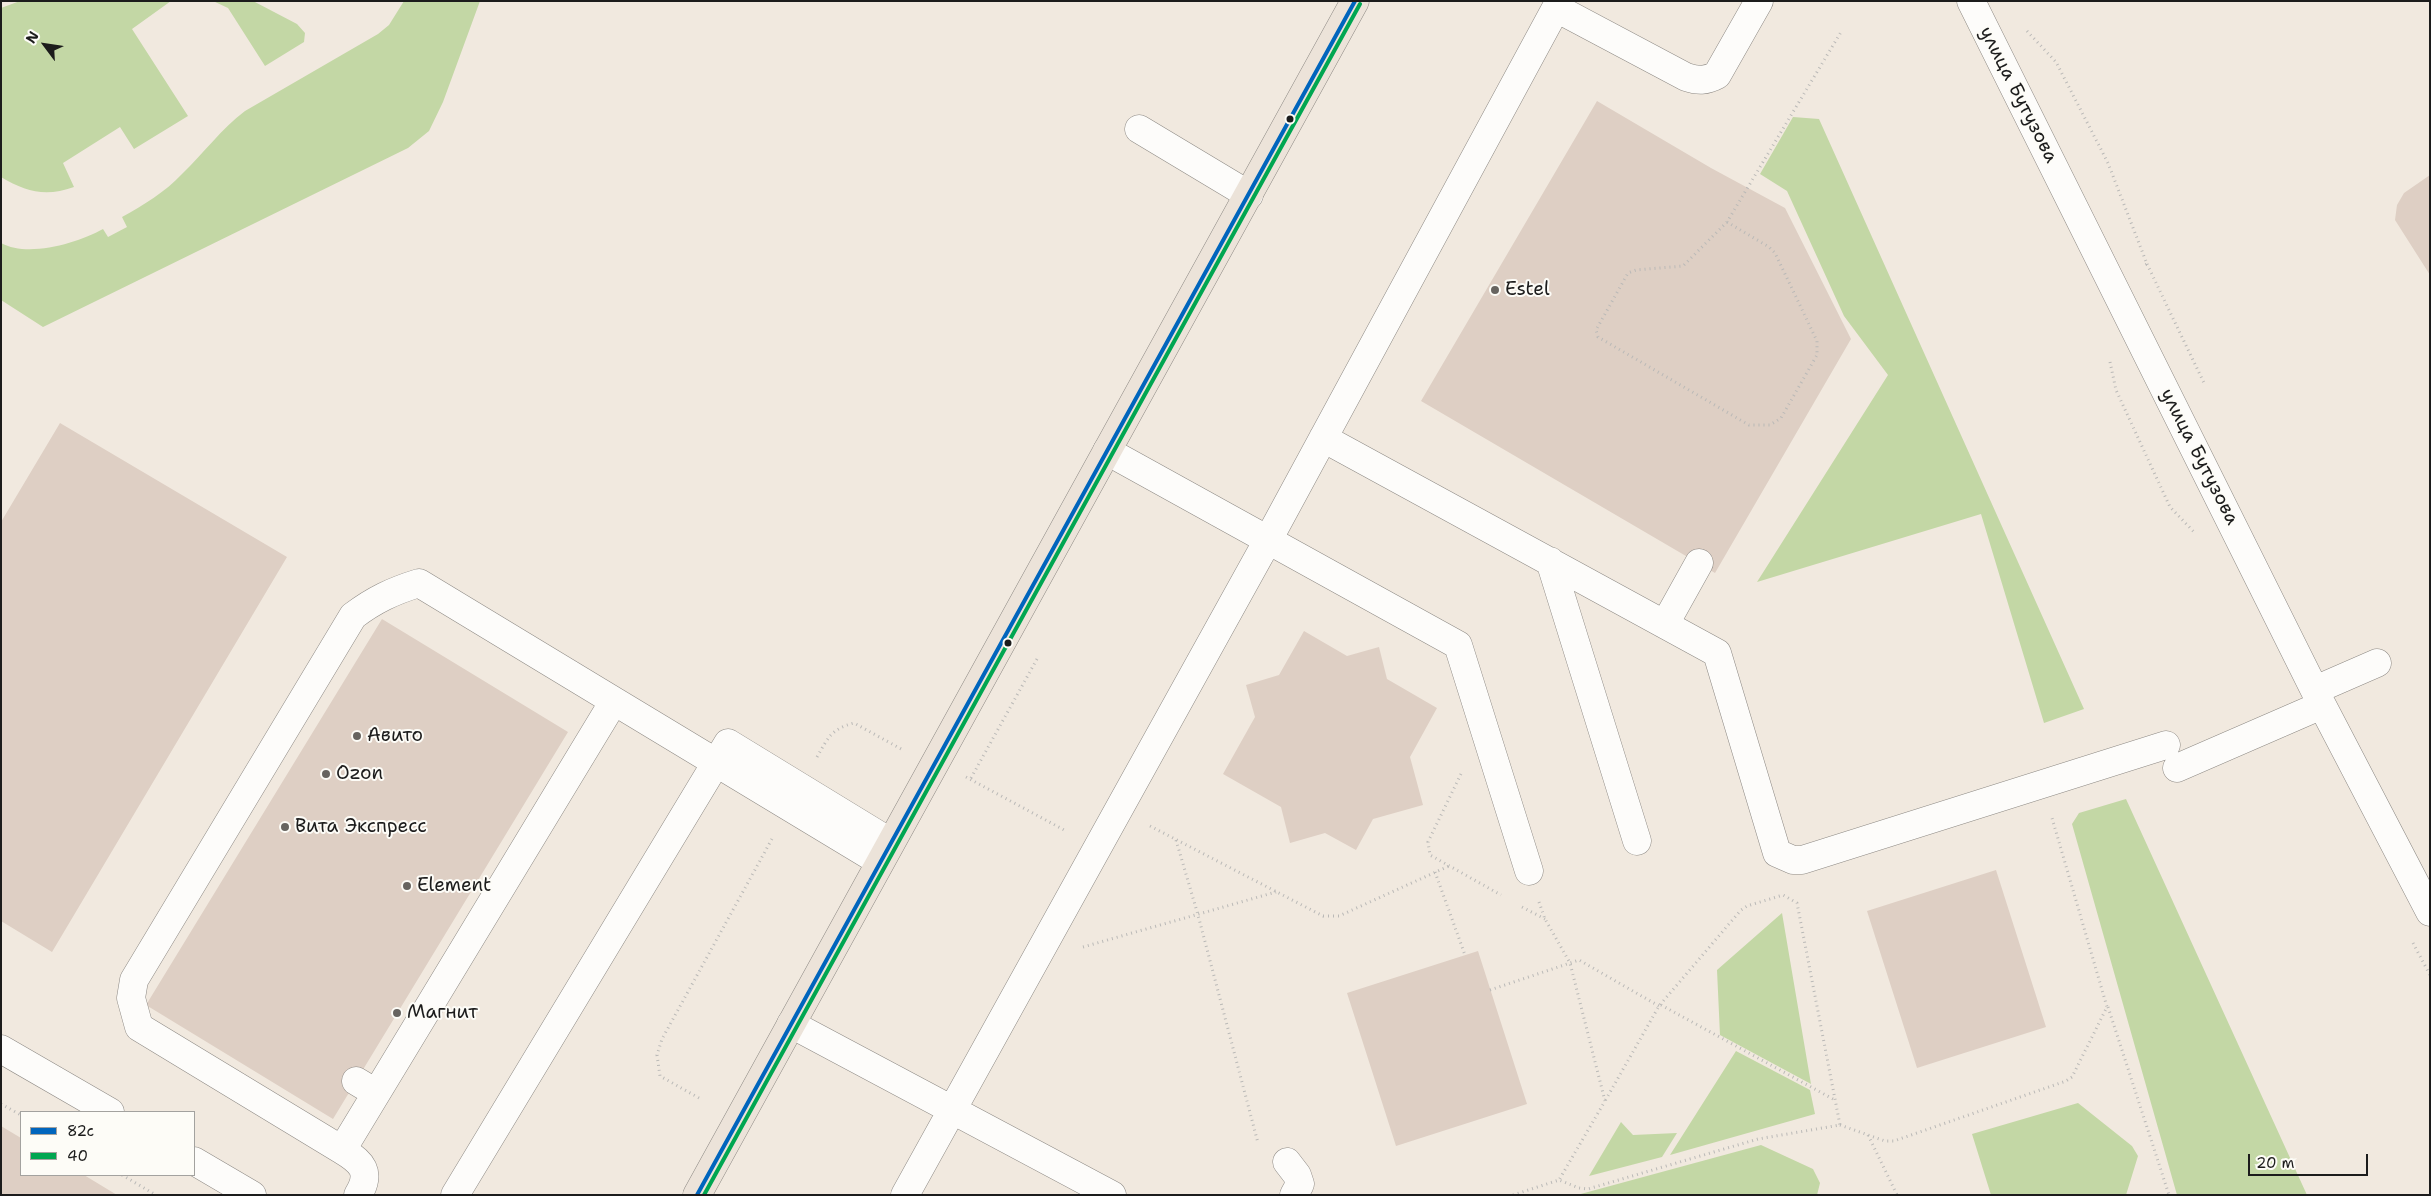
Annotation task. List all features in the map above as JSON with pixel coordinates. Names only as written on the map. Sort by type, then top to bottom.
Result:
[{"type":"main road","points":[[697,1195],[1249,195],[1348,4]]},
{"type":"street","points":[[905,1195],[1268,540],[1556,8],[1686,77],[1697,81],[1707,80],[1717,75],[1758,1]]},
{"type":"street","name":"улица Бутузова","points":[[1971,1],[2318,698],[2430,912]]},
{"type":"street","points":[[1139,129],[1249,195]]},
{"type":"street","points":[[1323,438],[1718,653],[1777,853],[1784,858],[1802,860],[2042,785],[2171,757],[2318,698],[2377,663]]},
{"type":"street","points":[[1107,451],[1458,645],[1529,872]]},
{"type":"street","points":[[1550,561],[1637,840]]},
{"type":"street","points":[[1664,624],[1699,563]]},
{"type":"street","points":[[358,1195],[365,1177],[362,1166],[357,1159],[139,1027],[131,998],[134,980],[348,625],[354,616],[374,600],[419,583],[716,763],[885,852]]},
{"type":"street","points":[[342,1150],[366,1087],[614,701]]},
{"type":"street","points":[[455,1195],[716,763]]},
{"type":"street","points":[[791,1024],[951,1111],[1112,1195]]},
{"type":"street","points":[[1,1049],[108,1111]]},
{"type":"street","points":[[195,1162],[252,1195]]},
{"type":"street","points":[[1287,1162],[1297,1175],[1300,1184],[1294,1195]]},
{"type":"path","points":[[2023,23],[2056,62],[2108,163],[2147,264],[2141,268]]},
{"type":"path","points":[[1727,222],[1769,247],[1775,253],[1817,341],[1818,352],[1780,418],[1770,424],[1749,425],[1596,334],[1597,326],[1628,273],[1636,270],[1683,266],[1727,222],[1841,32]]},
{"type":"path","points":[[970,778],[1037,659]]},
{"type":"path","points":[[1484,728],[1428,842],[1430,855],[1510,900]]},
{"type":"path","points":[[2042,785],[2108,1007],[2169,1195]]},
{"type":"path","points":[[1118,810],[1323,916],[1339,916],[1450,866]]},
{"type":"path","points":[[1176,839],[1259,1147]]},
{"type":"path","points":[[1435,872],[1465,955]]},
{"type":"path","points":[[1529,872],[1545,919],[1570,963],[1605,1101]]},
{"type":"path","points":[[1035,960],[1277,892]]},
{"type":"path","points":[[1558,1180],[1660,1005],[1741,910],[1747,906],[1783,895],[1790,898],[1799,909],[1833,1099],[1840,1125]]},
{"type":"path","points":[[1519,905],[1545,919]]},
{"type":"path","points":[[1490,990],[1579,960],[1833,1099]]},
{"type":"path","points":[[1513,1195],[1558,1180],[1578,1188],[1588,1189],[1758,1140],[1840,1125],[1886,1141],[1902,1139],[2066,1081],[2076,1071],[2108,1007]]},
{"type":"path","points":[[1,1104],[20,1114]]},
{"type":"path","points":[[1868,1135],[1897,1195]]},
{"type":"path","points":[[124,1176],[156,1195]]},
{"type":"green space","points":[[20,1],[171,1],[132,29],[188,116],[134,149],[120,127],[63,163],[74,187],[54,192],[36,191],[19,186],[1,177],[1,8]]},
{"type":"green space","points":[[213,1],[253,1],[297,24],[305,33],[304,42],[265,66],[228,8]]},
{"type":"green space","points":[[404,1],[480,1],[443,102],[429,131],[408,148],[43,327],[1,300],[1,243],[12,247],[39,249],[67,244],[103,229],[108,237],[127,227],[122,217],[169,187],[236,118],[378,34],[389,25]]},
{"type":"green space","points":[[1793,117],[1819,119],[2084,709],[2044,723],[1981,514],[1757,582],[1888,375],[1844,316],[1787,191],[1760,174]]},
{"type":"green space","points":[[2126,799],[2307,1195],[2177,1195],[2072,824],[2079,813]]},
{"type":"green space","points":[[1782,913],[1811,1084],[1720,1035],[1717,970]]},
{"type":"green space","points":[[1736,1051],[1810,1090],[1815,1114],[1670,1155]]},
{"type":"green space","points":[[2078,1103],[2132,1146],[2138,1156],[2126,1195],[1991,1195],[1972,1134]]},
{"type":"green space","points":[[1621,1122],[1633,1135],[1677,1133],[1662,1157],[1589,1176]]},
{"type":"green space","points":[[1761,1145],[1813,1169],[1820,1183],[1817,1195],[1577,1195]]},
{"type":"building","points":[[1597,101],[1711,168],[1785,208],[1851,339],[1715,573],[1421,401]]},
{"type":"building","points":[[2430,175],[2430,275],[2395,220],[2397,205],[2404,193]]},
{"type":"building","points":[[60,423],[287,557],[52,952],[1,921],[1,522]]},
{"type":"building","points":[[382,619],[568,732],[333,1119],[146,1005]]},
{"type":"building","points":[[1304,631],[1347,656],[1379,647],[1387,679],[1437,708],[1410,757],[1423,805],[1373,819],[1356,850],[1325,833],[1290,843],[1281,807],[1223,774],[1255,717],[1246,685],[1279,675]]},
{"type":"building","points":[[1996,870],[2046,1027],[1917,1068],[1867,911]]},
{"type":"building","points":[[1478,951],[1527,1104],[1396,1146],[1347,993]]},
{"type":"building","points":[[1,1126],[20,1137],[20,1176],[86,1176],[117,1195],[1,1195]]},
{"type":"transit line","name":"82с","points":[[697,1195],[1355,1]]},
{"type":"transit line","name":"40","points":[[704,1195],[1360,4]]},
{"type":"place","name":"Estel","points":[[1495,290]]},
{"type":"place","name":"Авито","points":[[357,736]]},
{"type":"place","name":"Ozon","points":[[326,774]]},
{"type":"place","name":"Вита Экспресс","points":[[285,827]]},
{"type":"place","name":"Element","points":[[407,886]]},
{"type":"place","name":"Магнит","points":[[397,1013]]}]
